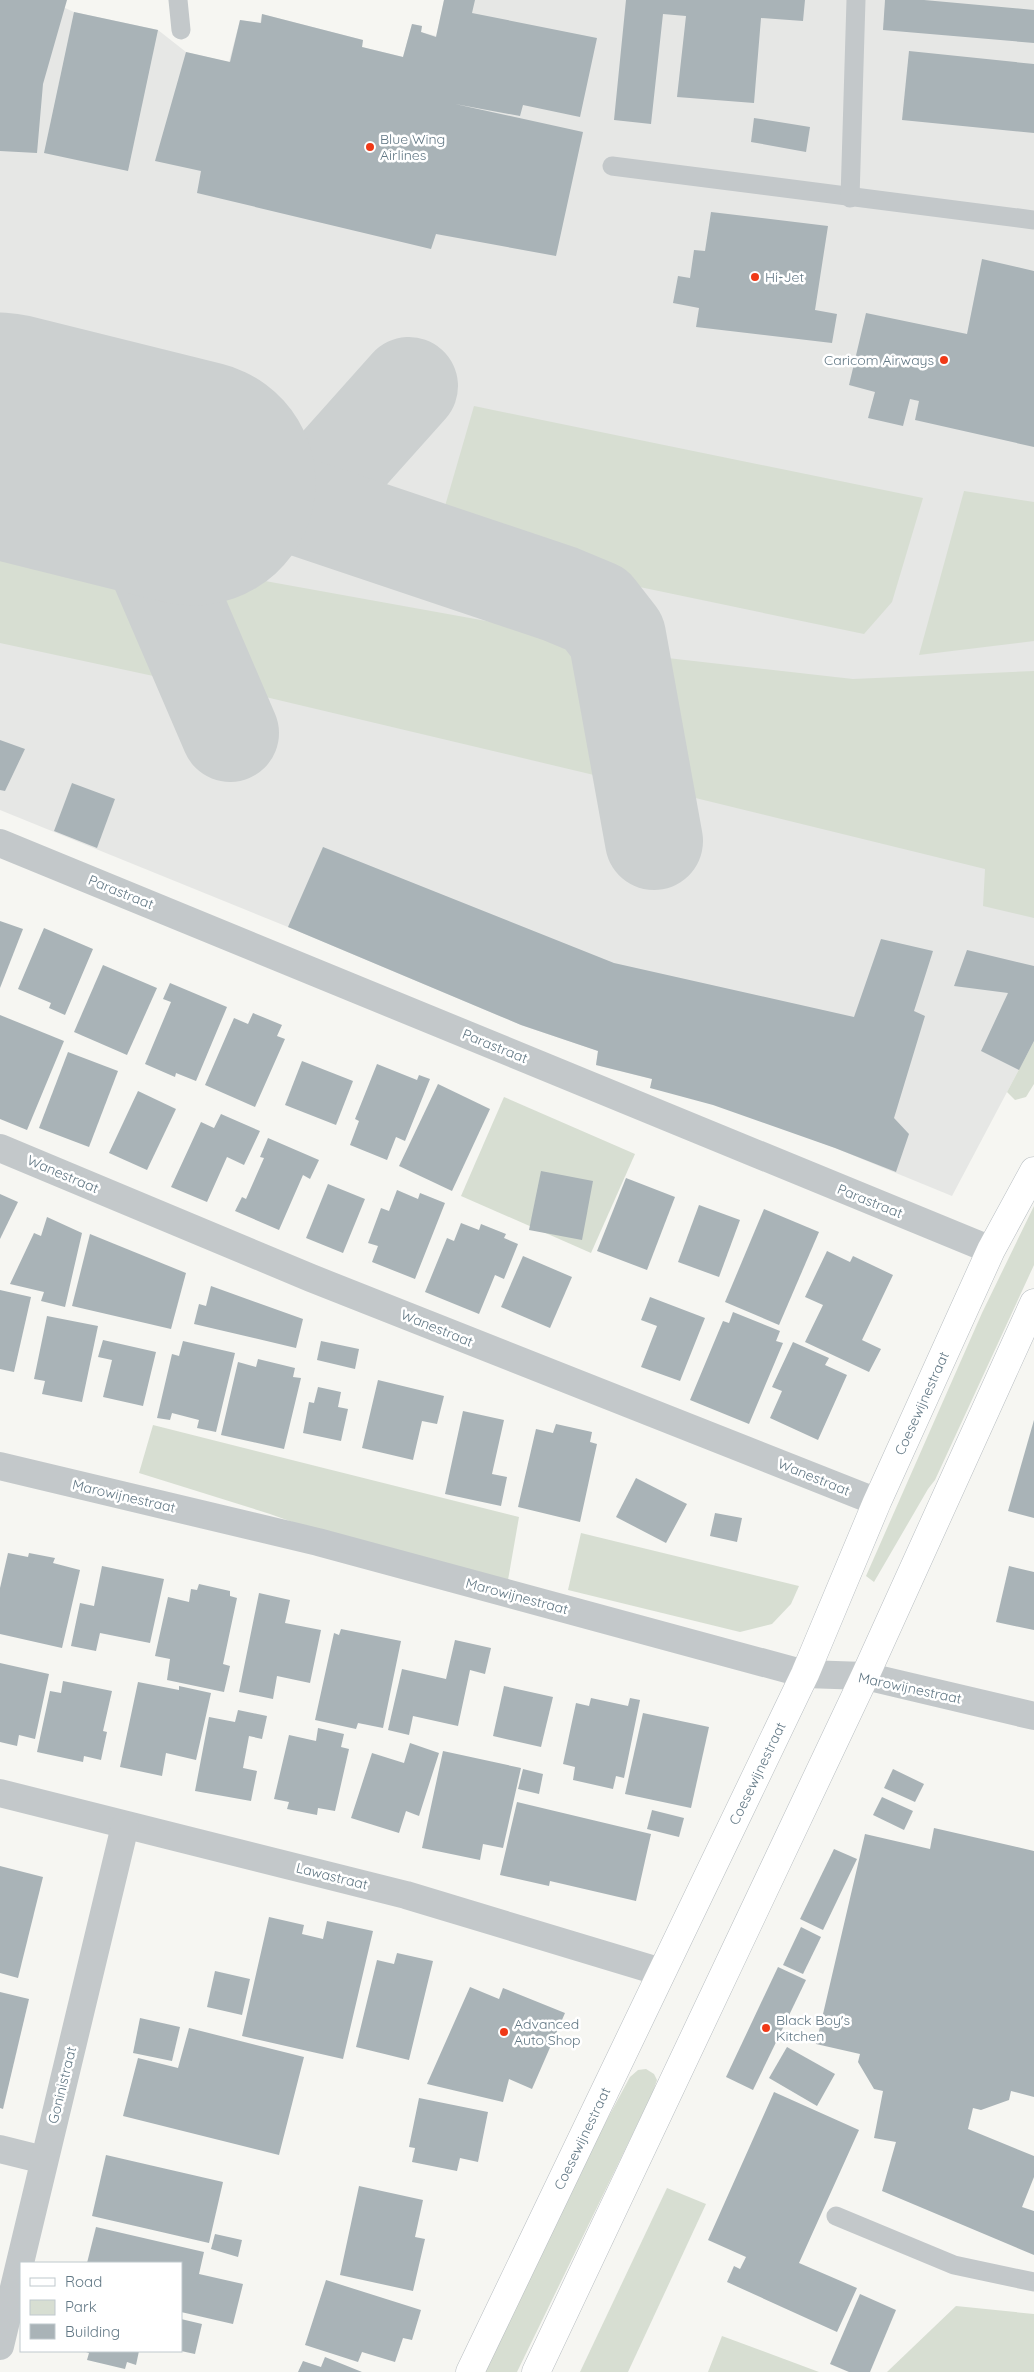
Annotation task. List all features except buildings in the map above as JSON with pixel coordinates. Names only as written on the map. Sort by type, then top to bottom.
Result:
[{"type":"main road","name":"Coesewijnestraat","points":[[470,2372],[805,1674],[877,1502],[990,1250],[1034,1171]]},
{"type":"main road","points":[[536,2372],[865,1676],[1034,1303]]},
{"type":"street","name":"Parastraat","points":[[0,842],[990,1250]]},
{"type":"street","name":"Wanestraat","points":[[0,1148],[311,1278],[877,1502]]},
{"type":"street","name":"Marowijnestraat","points":[[0,1466],[318,1542],[805,1674],[865,1676],[1034,1716]]},
{"type":"street","name":"Lawastraat","points":[[0,1793],[125,1826],[406,1894],[661,1972]]},
{"type":"street","name":"Goninistraat","points":[[0,2346],[125,1826]]},
{"type":"street","points":[[0,2149],[44,2160]]},
{"type":"lane","points":[[178,0],[181,30]]},
{"type":"lane","points":[[850,198],[856,0]]},
{"type":"lane","points":[[612,166],[850,198],[1034,220]]},
{"type":"lane","points":[[836,2216],[954,2265],[1034,2282]]},
{"type":"shaded area","points":[[0,0],[65,8],[74,12],[158,30],[186,52],[229,62],[240,20],[260,23],[262,14],[363,40],[362,47],[403,57],[412,24],[422,26],[421,32],[436,36],[444,0],[1034,0],[1034,1041],[952,1196],[835,1148],[652,1079],[596,1065],[598,1051],[521,1025],[288,927],[0,810]]},
{"type":"green space","points":[[474,406],[923,498],[892,602],[864,634],[434,544]]},
{"type":"green space","points":[[964,491],[1034,502],[1034,641],[919,655]]},
{"type":"green space","points":[[0,543],[161,584],[172,680],[0,643]]},
{"type":"green space","points":[[209,571],[576,637],[615,780],[240,691]]},
{"type":"green space","points":[[641,655],[853,679],[1034,671],[1034,918],[983,906],[985,869],[671,792]]},
{"type":"green space","points":[[1034,1041],[1034,1084],[1026,1097],[1015,1100],[1007,1092]]},
{"type":"green space","points":[[504,1097],[635,1154],[591,1253],[461,1196]]},
{"type":"green space","points":[[1034,1206],[1034,1265],[935,1480],[874,1582],[866,1576],[982,1313]]},
{"type":"green space","points":[[153,1425],[519,1517],[508,1580],[323,1533],[270,1514],[139,1473]]},
{"type":"green space","points":[[581,1533],[799,1586],[791,1604],[772,1624],[740,1632],[568,1590]]},
{"type":"green space","points":[[646,2069],[654,2074],[657,2080],[653,2092],[517,2372],[484,2372],[569,2190],[630,2077],[638,2070]]},
{"type":"green space","points":[[667,2188],[706,2204],[628,2372],[580,2372]]},
{"type":"green space","points":[[956,2306],[1034,2314],[1034,2372],[887,2372]]},
{"type":"green space","points":[[722,2336],[819,2372],[708,2372]]},
{"type":"taxiway","points":[[193,483],[301,507],[409,386]]},
{"type":"taxiway","points":[[114,463],[230,733]]},
{"type":"taxiway","points":[[301,507],[560,594],[596,609],[617,636],[654,841]]},
{"type":"runway","points":[[0,435],[193,483]]},
{"type":"place","name":"Blue Wing Airlines","points":[[370,147]]},
{"type":"place","name":"Hi-Jet","points":[[755,277]]},
{"type":"place","name":"Caricom Airways","points":[[944,360]]},
{"type":"place","name":"Black Boy's Kitchen","points":[[766,2028]]},
{"type":"place","name":"Advanced Auto Shop","points":[[504,2032]]}]
